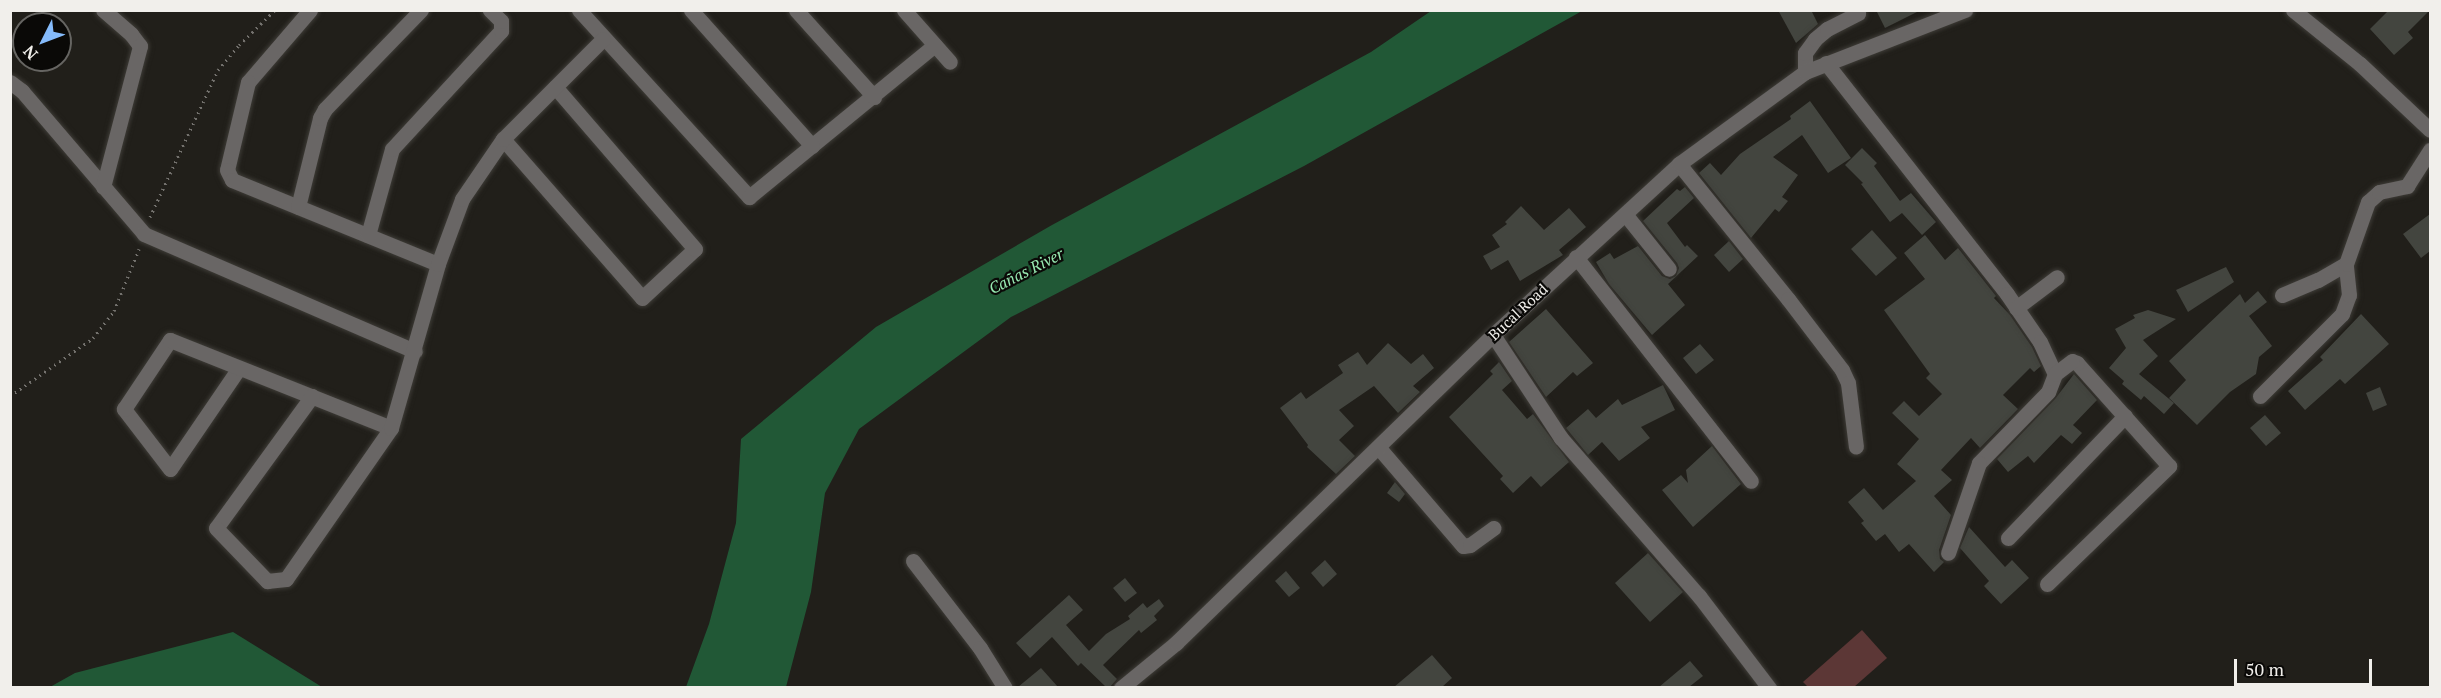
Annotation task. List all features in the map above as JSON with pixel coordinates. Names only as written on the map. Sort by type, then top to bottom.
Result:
[{"type":"street","points":[[103,10],[131,34],[140,46],[103,187]]},
{"type":"street","points":[[310,10],[248,82],[227,170],[232,180],[438,264]]},
{"type":"street","points":[[298,207],[320,118],[325,109],[421,10]]},
{"type":"street","points":[[368,235],[392,149],[501,31],[501,21],[490,10]]},
{"type":"street","points":[[579,10],[748,197],[874,97],[935,45]]},
{"type":"street","points":[[692,10],[812,146]]},
{"type":"street","points":[[796,10],[874,97]]},
{"type":"street","points":[[904,10],[950,62]]},
{"type":"street","name":"Bucal Road","points":[[1121,687],[1176,643],[1493,335],[1679,164],[1805,72],[1965,10]]},
{"type":"street","points":[[2293,10],[2360,64],[2430,130]]},
{"type":"street","points":[[1805,72],[1805,53],[1815,39],[1827,29],[1858,13]]},
{"type":"street","points":[[312,396],[216,528],[267,581],[286,579],[391,428],[415,351],[438,264],[462,199],[503,139],[603,39]]},
{"type":"street","points":[[1826,63],[2016,308],[2040,342],[2055,374]]},
{"type":"street","points":[[10,82],[22,91],[144,234],[415,351]]},
{"type":"street","points":[[503,139],[642,298],[695,249],[555,87]]},
{"type":"street","points":[[2260,396],[2342,314],[2349,295],[2346,264],[2368,202],[2379,192],[2407,186],[2430,150]]},
{"type":"street","points":[[1679,164],[1842,370],[1848,383],[1856,447]]},
{"type":"street","points":[[1625,214],[1669,269]]},
{"type":"street","points":[[1576,257],[1751,481]]},
{"type":"street","points":[[2282,295],[2318,280],[2346,264]]},
{"type":"street","points":[[2016,308],[2057,277]]},
{"type":"street","points":[[1493,335],[1561,438],[1699,596],[1769,687]]},
{"type":"street","points":[[239,368],[170,469],[124,410],[170,340],[391,428]]},
{"type":"street","points":[[1948,553],[1979,463],[2048,392],[2055,374],[2072,361],[2077,363],[2169,466],[2047,584]]},
{"type":"street","points":[[2008,538],[2125,416]]},
{"type":"street","points":[[1379,448],[1463,546],[1470,545],[1493,528]]},
{"type":"street","points":[[913,561],[980,648],[1005,687]]},
{"type":"path","points":[[10,396],[93,338],[114,311],[173,164],[218,70],[239,45],[275,10]]},
{"type":"shaded area","points":[[1862,630],[1887,658],[1854,687],[1808,687],[1803,682]]},
{"type":"water","name":"Cañas River","points":[[1431,11],[1582,11],[1304,166],[1011,317],[859,429],[825,493],[811,592],[786,687],[686,687],[709,624],[736,523],[741,439],[876,327],[1052,225],[1371,52]]},
{"type":"water","points":[[233,632],[322,687],[50,687],[75,673]]},
{"type":"building","points":[[1778,10],[1811,10],[1818,24],[1796,43]]},
{"type":"building","points":[[1876,10],[1921,10],[1885,28]]},
{"type":"building","points":[[2389,10],[2430,10],[2408,32],[2413,38],[2394,55],[2370,29]]},
{"type":"building","points":[[1810,101],[1851,158],[1828,173],[1802,135],[1773,157],[1798,175],[1782,197],[1788,201],[1779,212],[1775,209],[1751,238],[1699,173],[1710,163],[1721,175],[1740,154],[1791,119],[1790,116]]},
{"type":"building","points":[[1862,148],[1877,163],[1874,166],[1900,201],[1911,193],[1936,222],[1922,235],[1902,213],[1890,222],[1861,184],[1863,183],[1845,165]]},
{"type":"building","points":[[1685,187],[1694,198],[1667,223],[1685,247],[1687,245],[1698,256],[1668,284],[1685,305],[1652,335],[1609,284],[1596,262],[1610,253],[1614,259],[1638,246],[1662,276],[1670,279],[1676,276],[1679,268],[1677,263],[1643,221],[1677,189],[1680,191]]},
{"type":"building","points":[[1521,206],[1544,230],[1569,208],[1586,227],[1559,250],[1563,255],[1520,281],[1508,260],[1491,270],[1483,256],[1500,247],[1492,235],[1507,224],[1505,222]]},
{"type":"building","points":[[2430,214],[2430,251],[2421,258],[2403,234]]},
{"type":"building","points":[[1872,230],[1897,258],[1876,276],[1851,249]]},
{"type":"building","points":[[1925,235],[1945,260],[1958,248],[1996,296],[1994,298],[2010,315],[2032,347],[2041,366],[2034,372],[2030,368],[2003,395],[2018,409],[1980,448],[1971,438],[1941,470],[1952,480],[1934,496],[1951,515],[1939,550],[1940,559],[1944,562],[1934,572],[1909,544],[1899,552],[1885,534],[1876,541],[1861,523],[1864,521],[1848,502],[1864,488],[1883,510],[1916,481],[1897,464],[1919,439],[1892,413],[1904,401],[1919,416],[1942,394],[1926,378],[1930,374],[1884,310],[1925,279],[1904,253]]},
{"type":"building","points":[[1729,241],[1743,259],[1729,272],[1714,255]]},
{"type":"building","points":[[2226,267],[2234,282],[2188,312],[2176,290]]},
{"type":"building","points":[[2258,291],[2267,302],[2249,316],[2272,346],[2259,357],[2256,374],[2230,392],[2197,425],[2169,398],[2186,380],[2169,361],[2240,294],[2245,303]]},
{"type":"building","points":[[1546,309],[1593,363],[1577,376],[1573,372],[1546,397],[1509,342]]},
{"type":"building","points":[[2148,310],[2176,319],[2143,340],[2158,356],[2139,374],[2174,403],[2164,414],[2144,396],[2141,400],[2122,384],[2124,381],[2109,368],[2126,348],[2115,329],[2135,318],[2133,315]]},
{"type":"building","points":[[2361,314],[2389,344],[2345,384],[2340,379],[2305,410],[2288,391],[2323,360],[2320,357]]},
{"type":"building","points":[[1388,343],[1411,364],[1423,354],[1434,368],[1413,386],[1420,392],[1398,413],[1374,386],[1339,410],[1354,426],[1339,440],[1355,456],[1336,474],[1307,447],[1308,445],[1280,408],[1301,392],[1306,399],[1343,373],[1338,365],[1358,352],[1367,365]]},
{"type":"building","points":[[1700,344],[1714,360],[1696,374],[1683,358]]},
{"type":"building","points":[[1499,362],[1512,381],[1502,390],[1527,419],[1533,414],[1569,462],[1541,487],[1531,476],[1513,493],[1500,479],[1503,476],[1449,417],[1493,374],[1490,371]]},
{"type":"building","points":[[2074,374],[2097,400],[2073,425],[2082,433],[2072,444],[2061,435],[2034,463],[2028,456],[2008,472],[1997,459],[2055,399]]},
{"type":"building","points":[[1663,385],[1675,410],[1641,427],[1650,438],[1619,461],[1602,442],[1588,455],[1566,428],[1588,409],[1596,418],[1618,399],[1622,405]]},
{"type":"building","points":[[2380,387],[2387,405],[2373,411],[2366,393]]},
{"type":"building","points":[[2265,415],[2281,433],[2266,446],[2250,428]]},
{"type":"building","points":[[1712,446],[1741,484],[1693,527],[1662,490],[1681,475],[1688,483],[1686,470]]},
{"type":"building","points":[[1395,482],[1405,494],[1399,502],[1387,493]]},
{"type":"building","points":[[1969,527],[2005,567],[2012,560],[2029,578],[2001,604],[1984,586],[1989,581],[1960,548]]},
{"type":"building","points":[[1648,553],[1683,592],[1650,622],[1615,583]]},
{"type":"building","points":[[1325,560],[1337,574],[1323,587],[1311,573]]},
{"type":"building","points":[[1286,571],[1300,588],[1289,597],[1275,581]]},
{"type":"building","points":[[1125,578],[1137,593],[1125,602],[1113,588]]},
{"type":"building","points":[[1069,595],[1083,610],[1066,625],[1089,651],[1106,634],[1130,619],[1128,616],[1143,603],[1147,608],[1159,599],[1164,606],[1154,616],[1157,620],[1141,633],[1139,630],[1103,665],[1117,679],[1110,687],[1106,687],[1081,663],[1078,666],[1052,637],[1030,658],[1016,643]]},
{"type":"building","points":[[1432,655],[1452,678],[1442,687],[1394,687]]},
{"type":"building","points":[[1690,661],[1703,676],[1689,687],[1659,687]]},
{"type":"building","points":[[1041,668],[1058,687],[1018,687]]}]
